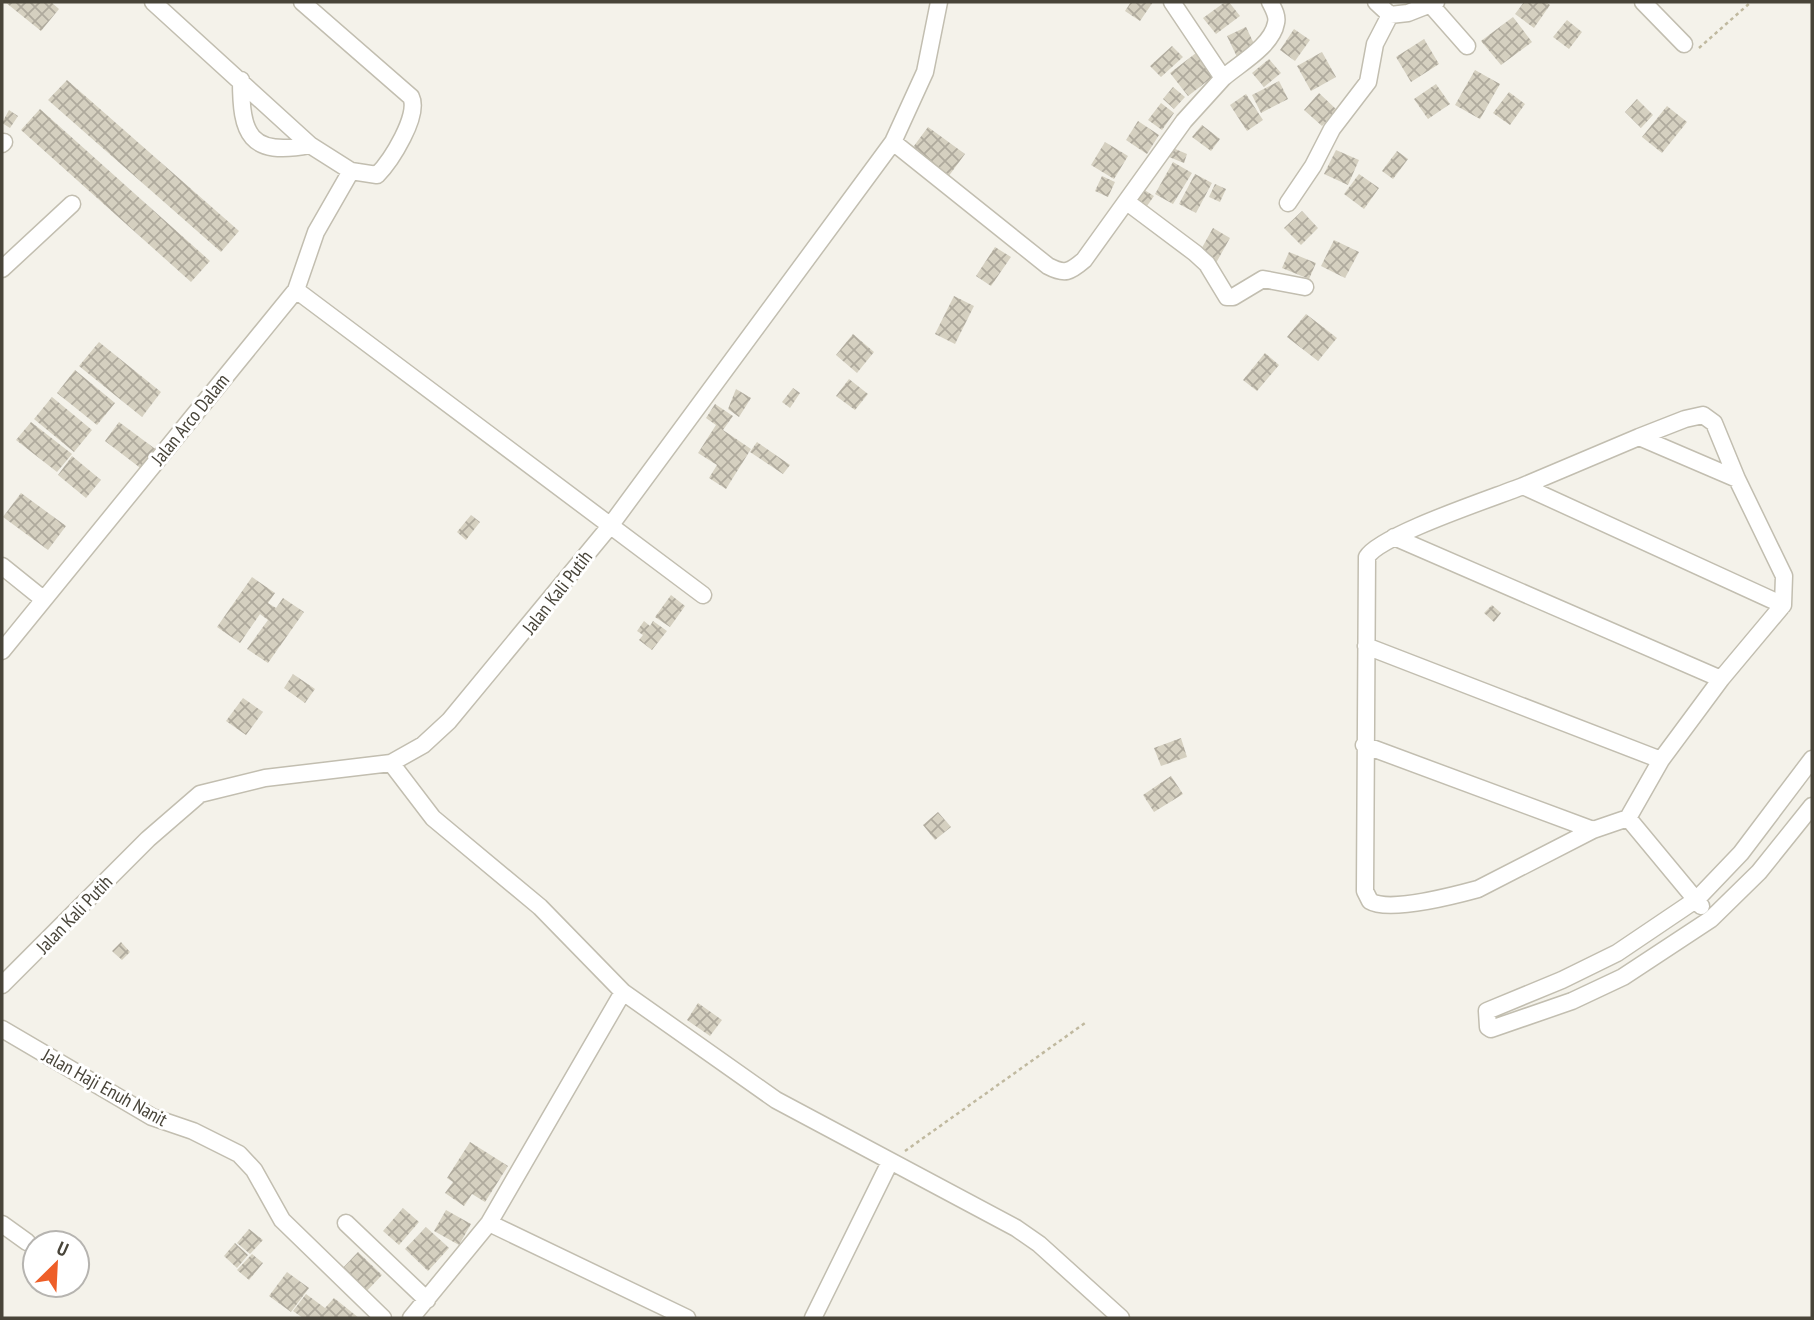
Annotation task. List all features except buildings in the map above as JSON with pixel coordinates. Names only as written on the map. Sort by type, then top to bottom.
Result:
[{"type":"street","points":[[153,2],[310,145],[351,171],[377,175],[385,167],[412,118],[414,105],[411,97],[302,2]]},
{"type":"street","name":"Jalan Kali Putih","points":[[2,985],[148,839],[200,794],[265,778],[391,763],[423,745],[449,721],[610,526],[893,142],[925,72],[939,2]]},
{"type":"street","points":[[1172,2],[1223,78]]},
{"type":"street","points":[[893,142],[1061,273],[1071,271],[1084,260],[1184,121],[1223,78],[1262,46],[1276,25],[1277,19],[1270,2]]},
{"type":"street","points":[[1376,2],[1390,15],[1408,13],[1433,3],[1467,46]]},
{"type":"street","points":[[1643,2],[1684,44]]},
{"type":"street","points":[[1288,203],[1313,166],[1332,129],[1368,82],[1375,44],[1390,15]]},
{"type":"street","points":[[241,80],[243,126],[257,142],[272,148],[310,145]]},
{"type":"street","name":"Jalan Arco Dalam","points":[[2,651],[296,290],[316,232],[351,171]]},
{"type":"street","points":[[1127,202],[1207,264],[1227,297],[1233,297],[1262,279],[1305,287]]},
{"type":"street","points":[[5,261],[72,204]]},
{"type":"street","points":[[296,290],[703,595]]},
{"type":"street","points":[[1703,415],[1714,423],[1737,479],[1784,576],[1783,605],[1721,679],[1661,760],[1628,818],[1593,830],[1478,889],[1444,898],[1376,905],[1365,891],[1367,558],[1372,549],[1394,537],[1639,437],[1703,415]]},
{"type":"street","points":[[1639,437],[1737,479]]},
{"type":"street","points":[[1523,486],[1783,605]]},
{"type":"street","points":[[1394,537],[1721,679]]},
{"type":"street","points":[[2,566],[43,599]]},
{"type":"street","points":[[1366,646],[1661,760]]},
{"type":"street","points":[[1364,745],[1593,830]]},
{"type":"street","points":[[1812,759],[1741,853],[1697,899],[1618,953],[1487,1011],[1488,1027],[1491,1029],[1572,1001],[1610,983],[1711,919],[1759,872],[1812,806]]},
{"type":"street","points":[[391,763],[433,818],[540,907],[623,992],[775,1100],[1024,1233],[1121,1318]]},
{"type":"street","points":[[1628,818],[1711,919]]},
{"type":"street","points":[[411,1318],[489,1223],[623,992]]},
{"type":"street","name":"Jalan Haji Enuh Nanit","points":[[2,1029],[152,1117],[193,1131],[239,1154],[254,1170],[282,1220],[383,1318]]},
{"type":"street","points":[[813,1318],[890,1162]]},
{"type":"street","points":[[346,1223],[427,1300]]},
{"type":"street","points":[[489,1223],[687,1318]]},
{"type":"street","points":[[2,1224],[21,1238]]},
{"type":"path","points":[[1684,44],[1690,49],[1698,49],[1751,2]]},
{"type":"path","points":[[890,1162],[1085,1023]]}]
